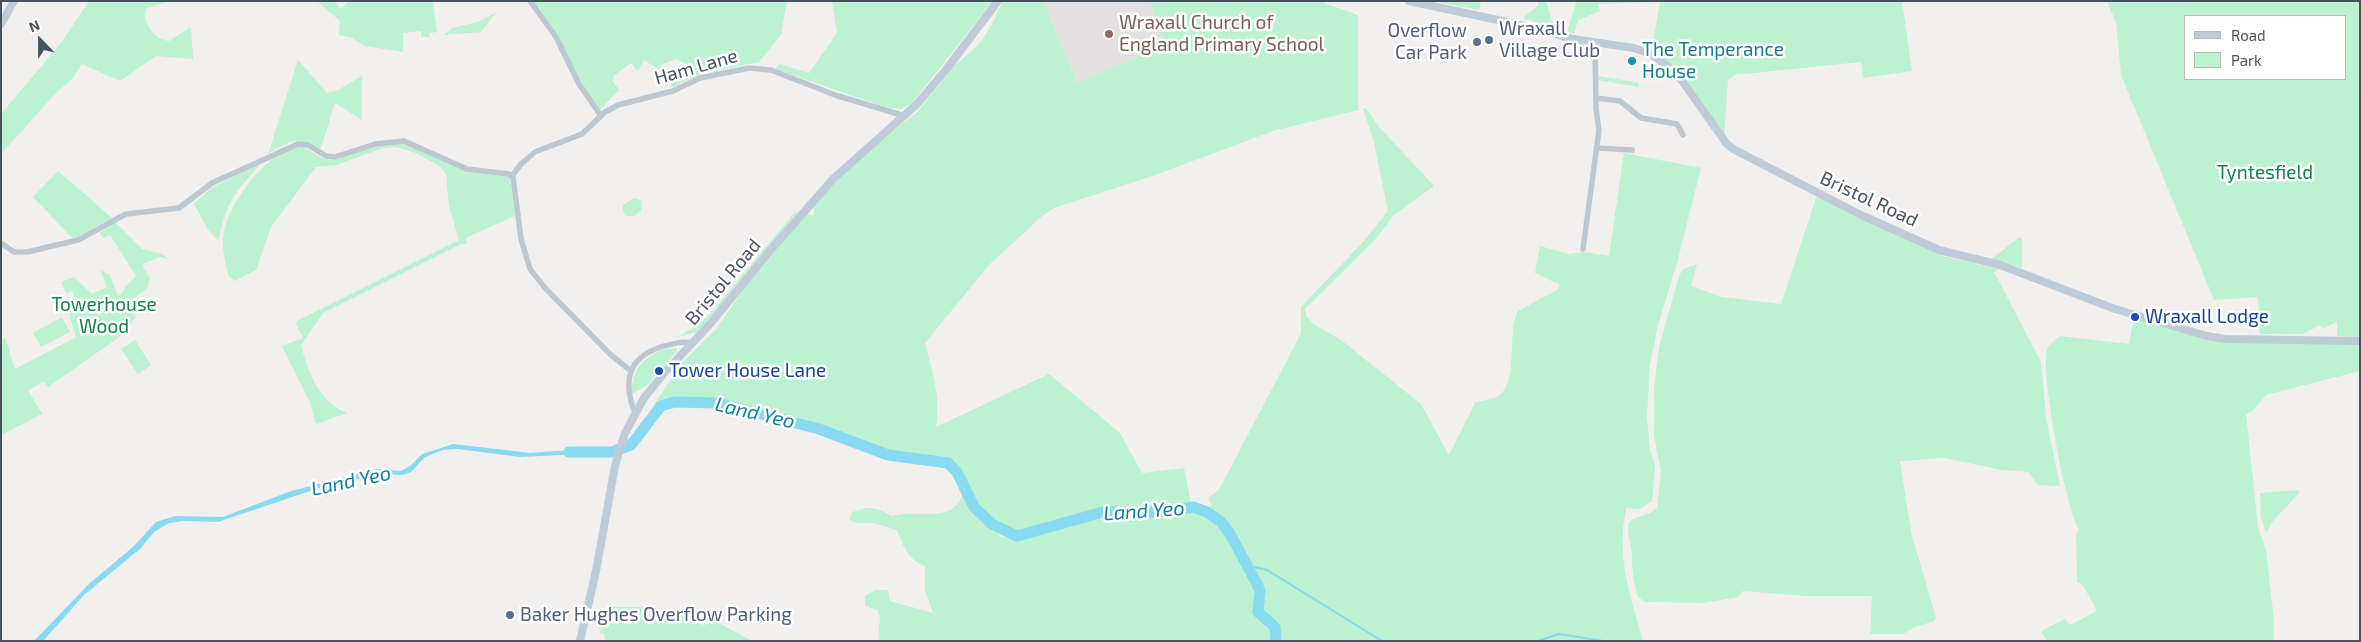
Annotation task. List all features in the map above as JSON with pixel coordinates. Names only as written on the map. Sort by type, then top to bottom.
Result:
[{"type":"main road","points":[[1,24],[14,1]]},
{"type":"main road","name":"Bristol Road","points":[[580,641],[596,571],[618,455],[625,433],[635,413],[654,384],[692,343],[833,179],[905,116],[945,71],[998,1]]},
{"type":"main road","name":"Bristol Road","points":[[1408,1],[1512,23],[1595,44],[1634,48],[1651,54],[1683,82],[1726,143],[1733,149],[1861,215],[1939,250],[2000,266],[2115,309],[2207,336],[2237,339],[2360,341]]},
{"type":"street","points":[[530,1],[556,37],[579,84],[600,116]]},
{"type":"street","points":[[1584,250],[1599,130],[1596,98],[1595,44]]},
{"type":"street","name":"Ham Lane","points":[[512,176],[521,164],[536,152],[582,134],[600,116],[618,105],[673,91],[700,78],[754,67],[770,70],[835,94],[905,116]]},
{"type":"street","points":[[1596,98],[1620,101],[1641,118],[1666,125],[1677,124],[1683,135]]},
{"type":"street","points":[[1,243],[14,252],[27,252],[78,240],[126,214],[179,208],[212,183],[298,144],[308,145],[326,156],[335,157],[376,144],[404,141],[467,169],[512,176],[521,239],[530,269],[545,288],[611,355],[631,371]]},
{"type":"street","points":[[1597,148],[1629,148]]},
{"type":"street","points":[[1587,226],[1594,227]]},
{"type":"street","points":[[635,413],[629,396],[631,371],[639,360],[652,351],[682,342],[692,343]]},
{"type":"shaded area","name":"Wraxall Church of England Primary School","points":[[1043,1],[1149,1],[1165,44],[1077,83]]},
{"type":"green space","points":[[89,1],[171,1],[147,8],[147,24],[154,34],[169,41],[191,27],[193,59],[156,56],[120,81],[82,64],[72,79],[55,94],[1,154],[1,114],[61,43]]},
{"type":"green space","points":[[317,1],[333,1],[341,8],[347,3],[359,1],[433,1],[437,32],[429,33],[429,37],[421,37],[421,31],[403,33],[403,52],[365,46],[350,37],[339,35],[340,21]]},
{"type":"green space","points":[[533,1],[787,1],[781,35],[759,62],[704,73],[670,88],[686,64],[676,59],[661,65],[664,73],[644,60],[638,71],[631,63],[613,76],[614,79],[612,80],[619,90],[600,110],[587,93]]},
{"type":"green space","points":[[832,1],[993,1],[911,104],[901,109],[885,107],[775,69],[780,64],[809,73],[837,33]]},
{"type":"green space","points":[[1003,1],[1043,1],[1077,83],[1165,44],[1149,1],[1325,1],[1324,3],[1358,15],[1358,110],[1273,131],[1155,175],[1054,208],[1041,217],[989,265],[925,343],[937,395],[936,427],[1049,374],[1120,433],[1142,473],[1184,468],[1191,504],[1207,509],[1212,505],[1208,499],[1220,488],[1301,333],[1301,307],[1363,242],[1388,211],[1373,138],[1363,109],[1366,108],[1379,127],[1434,186],[1394,215],[1374,241],[1305,309],[1307,317],[1315,325],[1341,340],[1421,404],[1449,455],[1475,403],[1497,397],[1504,390],[1511,369],[1513,331],[1518,311],[1557,290],[1560,285],[1535,273],[1540,246],[1569,254],[1585,252],[1609,256],[1624,153],[1701,168],[1677,263],[1658,325],[1650,365],[1647,416],[1650,449],[1655,466],[1652,501],[1640,509],[1626,508],[1623,526],[1626,575],[1643,641],[878,641],[880,617],[877,610],[865,606],[865,596],[876,590],[888,590],[890,601],[933,613],[925,590],[925,566],[910,556],[897,530],[873,523],[858,523],[850,520],[851,513],[872,508],[892,516],[902,514],[933,514],[952,509],[959,502],[964,492],[972,508],[1002,538],[1004,537],[966,492],[956,468],[946,461],[917,456],[897,456],[823,429],[785,418],[765,416],[725,403],[676,403],[651,409],[681,364],[716,329],[747,284],[807,214],[812,216],[814,214],[814,205],[855,162],[917,112],[955,65],[978,46],[992,24]]},
{"type":"green space","points":[[1433,1],[1481,1],[1479,10]]},
{"type":"green space","points":[[1539,1],[1546,1],[1554,28],[1523,18],[1537,7]]},
{"type":"green space","points":[[1577,1],[1902,1],[1912,71],[1863,78],[1861,62],[1734,75],[1728,80],[1724,137],[1685,77],[1652,49],[1660,2],[1598,4],[1600,11],[1578,20],[1574,34],[1567,31]]},
{"type":"green space","name":"Tyntesfield","points":[[2107,1],[2360,1],[2360,338],[2337,336],[2337,322],[2322,329],[2320,325],[2303,334],[2260,334],[2258,297],[2214,300],[2121,75],[2116,22]]},
{"type":"green space","points":[[496,13],[481,32],[444,35],[452,28],[478,22]]},
{"type":"green space","points":[[298,60],[327,93],[338,90],[362,76],[362,120],[335,103],[320,151],[299,141],[288,143],[268,154]]},
{"type":"green space","points":[[1598,76],[1639,83],[1639,87],[1598,80]]},
{"type":"green space","points":[[403,143],[469,172],[510,177],[515,216],[465,238],[467,244],[461,244],[323,313],[301,345],[311,375],[322,394],[329,402],[347,413],[316,424],[310,402],[282,346],[303,338],[295,322],[459,240],[449,205],[446,174],[441,167],[416,153],[397,147],[383,148],[336,165],[316,167],[271,227],[256,270],[235,281],[229,277],[224,254],[224,232],[234,206],[243,192],[266,165],[278,155],[291,149],[304,147],[322,158],[332,160],[376,145]]},
{"type":"green space","points":[[261,163],[238,190],[228,207],[219,241],[209,231],[194,204],[211,188]]},
{"type":"green space","points":[[58,171],[112,218],[73,239],[33,197]]},
{"type":"green space","points":[[1817,195],[1854,216],[1943,256],[1998,269],[1994,272],[2041,362],[2046,418],[2060,486],[2038,485],[2028,472],[2002,470],[1945,458],[1900,461],[1911,532],[1936,618],[1934,621],[1913,628],[1903,634],[1870,634],[1872,596],[1807,596],[1743,591],[1738,597],[1704,603],[1645,602],[1638,597],[1634,580],[1628,526],[1632,519],[1650,513],[1657,508],[1661,470],[1654,437],[1654,386],[1660,343],[1679,276],[1683,269],[1697,264],[1691,286],[1721,297],[1781,304]]},
{"type":"green space","points":[[634,198],[642,201],[641,210],[635,216],[626,216],[623,211],[623,205]]},
{"type":"green space","points":[[796,211],[797,213],[703,326],[697,332],[677,337],[698,325],[710,314]]},
{"type":"green space","name":"Towerhouse Wood","points":[[115,222],[142,249],[162,254],[168,259],[161,257],[144,263],[143,267],[150,278],[147,288],[129,303],[136,316],[130,326],[126,328],[128,331],[48,387],[44,382],[28,390],[42,414],[1,435],[1,341],[5,337],[15,369],[76,337],[69,314],[79,310],[72,291],[66,293],[61,282],[74,277],[92,294],[107,287],[100,270],[110,275],[118,296],[122,294],[126,286],[136,276],[110,235],[103,238],[100,233]]},
{"type":"green space","points":[[2020,237],[2022,240],[2022,268],[1991,259]]},
{"type":"green space","points":[[62,317],[70,332],[41,347],[33,333]]},
{"type":"green space","points":[[2134,317],[2199,337],[2360,344],[2360,371],[2266,395],[2252,412],[2246,414],[2258,527],[2266,550],[2274,620],[2274,641],[2047,641],[2041,631],[2065,619],[2070,625],[2097,611],[2083,585],[2077,582],[2076,534],[2079,529],[2061,470],[2047,384],[2047,350],[2060,336],[2129,344]]},
{"type":"green space","points":[[135,340],[151,365],[138,374],[121,349]]},
{"type":"green space","points":[[676,348],[677,351],[646,386],[632,394],[634,376],[644,361],[658,352]]},
{"type":"green space","points":[[2298,490],[2300,492],[2273,521],[2266,533],[2261,518],[2260,493]]},
{"type":"green space","points":[[610,607],[640,607],[682,614],[703,625],[717,622],[752,641],[606,641],[603,632],[601,634],[596,618]]},
{"type":"water","points":[[453,444],[530,453],[583,449],[582,454],[521,457],[457,449],[443,450],[425,457],[411,472],[402,475],[379,474],[316,489],[218,522],[183,521],[169,523],[154,532],[141,548],[84,595],[43,641],[34,641],[90,583],[134,546],[156,522],[175,516],[223,517],[291,491],[378,469],[401,471],[410,466],[422,454]]},
{"type":"waterway","name":"Land Yeo","points":[[569,452],[612,452],[631,445],[661,406],[675,402],[718,403],[819,429],[888,455],[948,463],[957,472],[974,507],[992,524],[1017,536],[1103,512],[1160,512],[1193,507],[1207,512],[1221,522],[1229,532],[1257,584],[1260,591],[1258,612],[1275,627],[1276,641]]},
{"type":"waterway","points":[[1246,565],[1267,570],[1382,641]]},
{"type":"waterway","points":[[1538,641],[1559,634],[1603,641]]},
{"type":"place","name":"Wraxall Church of England Primary School","points":[[1109,34]]},
{"type":"place","name":"Wraxall Village Club","points":[[1489,40]]},
{"type":"place","name":"Overflow Car Park","points":[[1477,42]]},
{"type":"place","name":"The Temperance House","points":[[1632,61]]},
{"type":"place","name":"Wraxall Lodge","points":[[2135,317]]},
{"type":"place","name":"Tower House Lane","points":[[659,371]]},
{"type":"place","name":"Baker Hughes Overflow Parking","points":[[510,615]]}]
